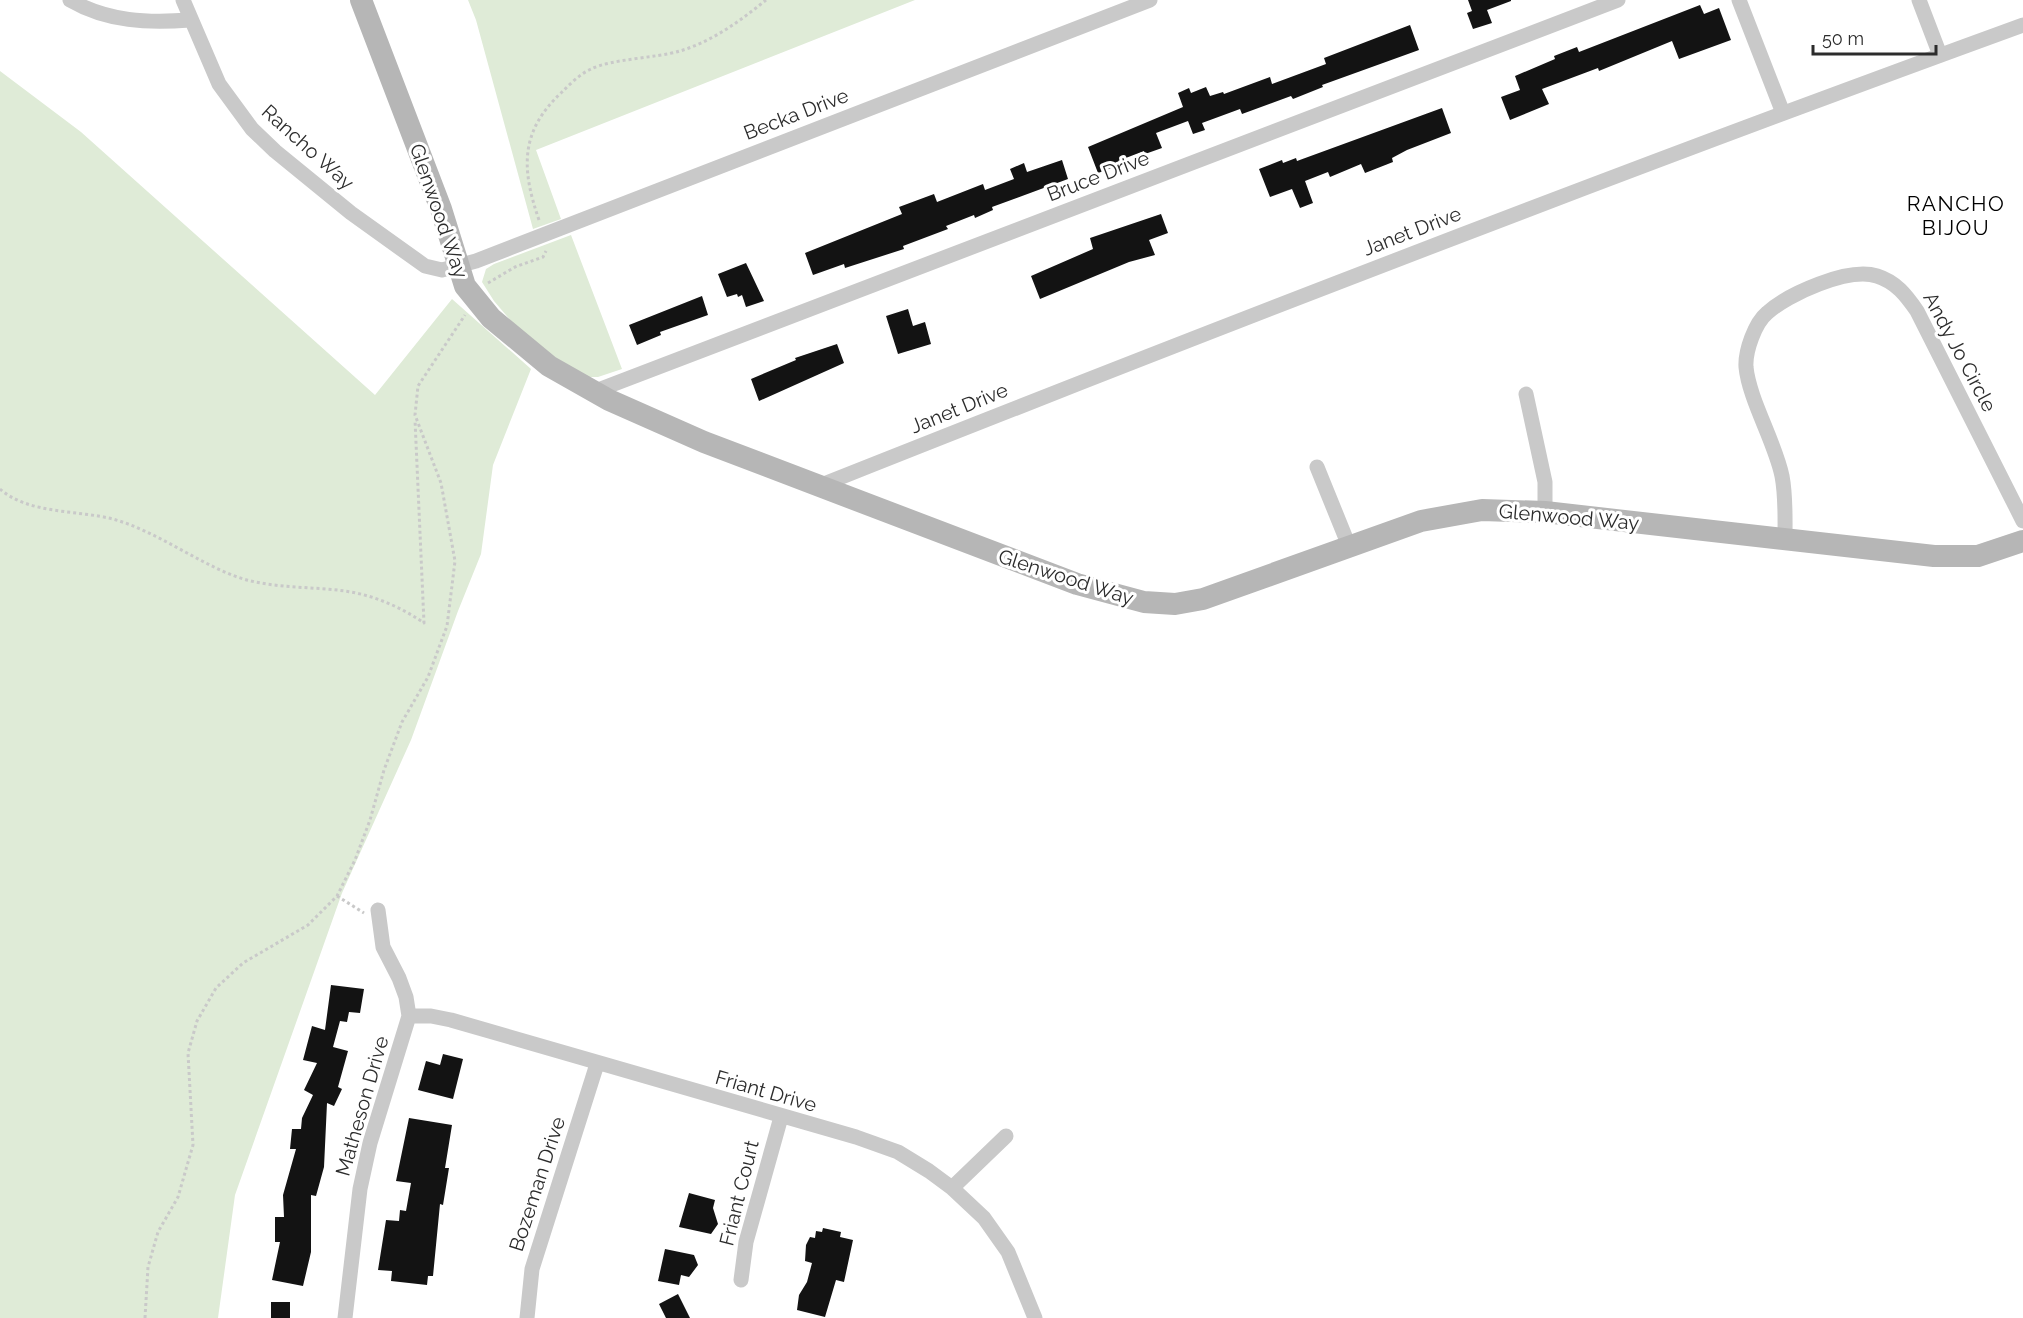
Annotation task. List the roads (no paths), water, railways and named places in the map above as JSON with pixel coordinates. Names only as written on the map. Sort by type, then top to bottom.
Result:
[{"type":"street","points":[[70,0],[94,11],[130,21],[190,20]]},
{"type":"street","name":"Rancho Way","points":[[183,0],[219,84],[252,129],[351,213],[425,266],[434,270],[457,267]]},
{"type":"street","name":"Glenwood Way","points":[[361,0],[441,209],[457,267],[475,301],[524,348],[593,392],[704,442],[1077,584],[1144,602],[1175,604],[1203,599],[1410,525],[1454,513],[1512,509],[1958,557],[1978,556],[2023,541]]},
{"type":"street","name":"Becka Drive","points":[[457,267],[1150,0]]},
{"type":"street","name":"Bruce Drive","points":[[593,392],[1618,0]]},
{"type":"street","points":[[1739,0],[1783,113]]},
{"type":"street","points":[[1919,0],[1940,55]]},
{"type":"street","name":"Janet Drive","points":[[819,486],[1170,346],[1783,113],[2023,25]]},
{"type":"street","name":"Andy Jo Circle","points":[[1785,539],[1782,475],[1746,366],[1752,337],[1766,313],[1803,291],[1842,277],[1875,276],[1901,288],[1917,311],[2023,521]]},
{"type":"street","points":[[1526,394],[1545,482],[1545,512]]},
{"type":"street","points":[[1317,467],[1349,546]]},
{"type":"street","name":"Matheson Drive","points":[[345,1318],[360,1189],[370,1143],[409,1016],[406,997],[399,978],[383,947],[379,915]]},
{"type":"street","name":"Friant Drive","points":[[409,1016],[431,1016],[451,1020],[898,1152],[952,1188],[984,1218],[1008,1252],[1035,1318]]},
{"type":"street","name":"Bozeman Drive","points":[[527,1318],[532,1269],[597,1064]]},
{"type":"street","name":"Friant Court","points":[[741,1280],[746,1242],[780,1117]]},
{"type":"street","points":[[952,1188],[1006,1136]]},
{"type":"district","name":"RANCHO BIJOU","points":[[1956,216]]}]
